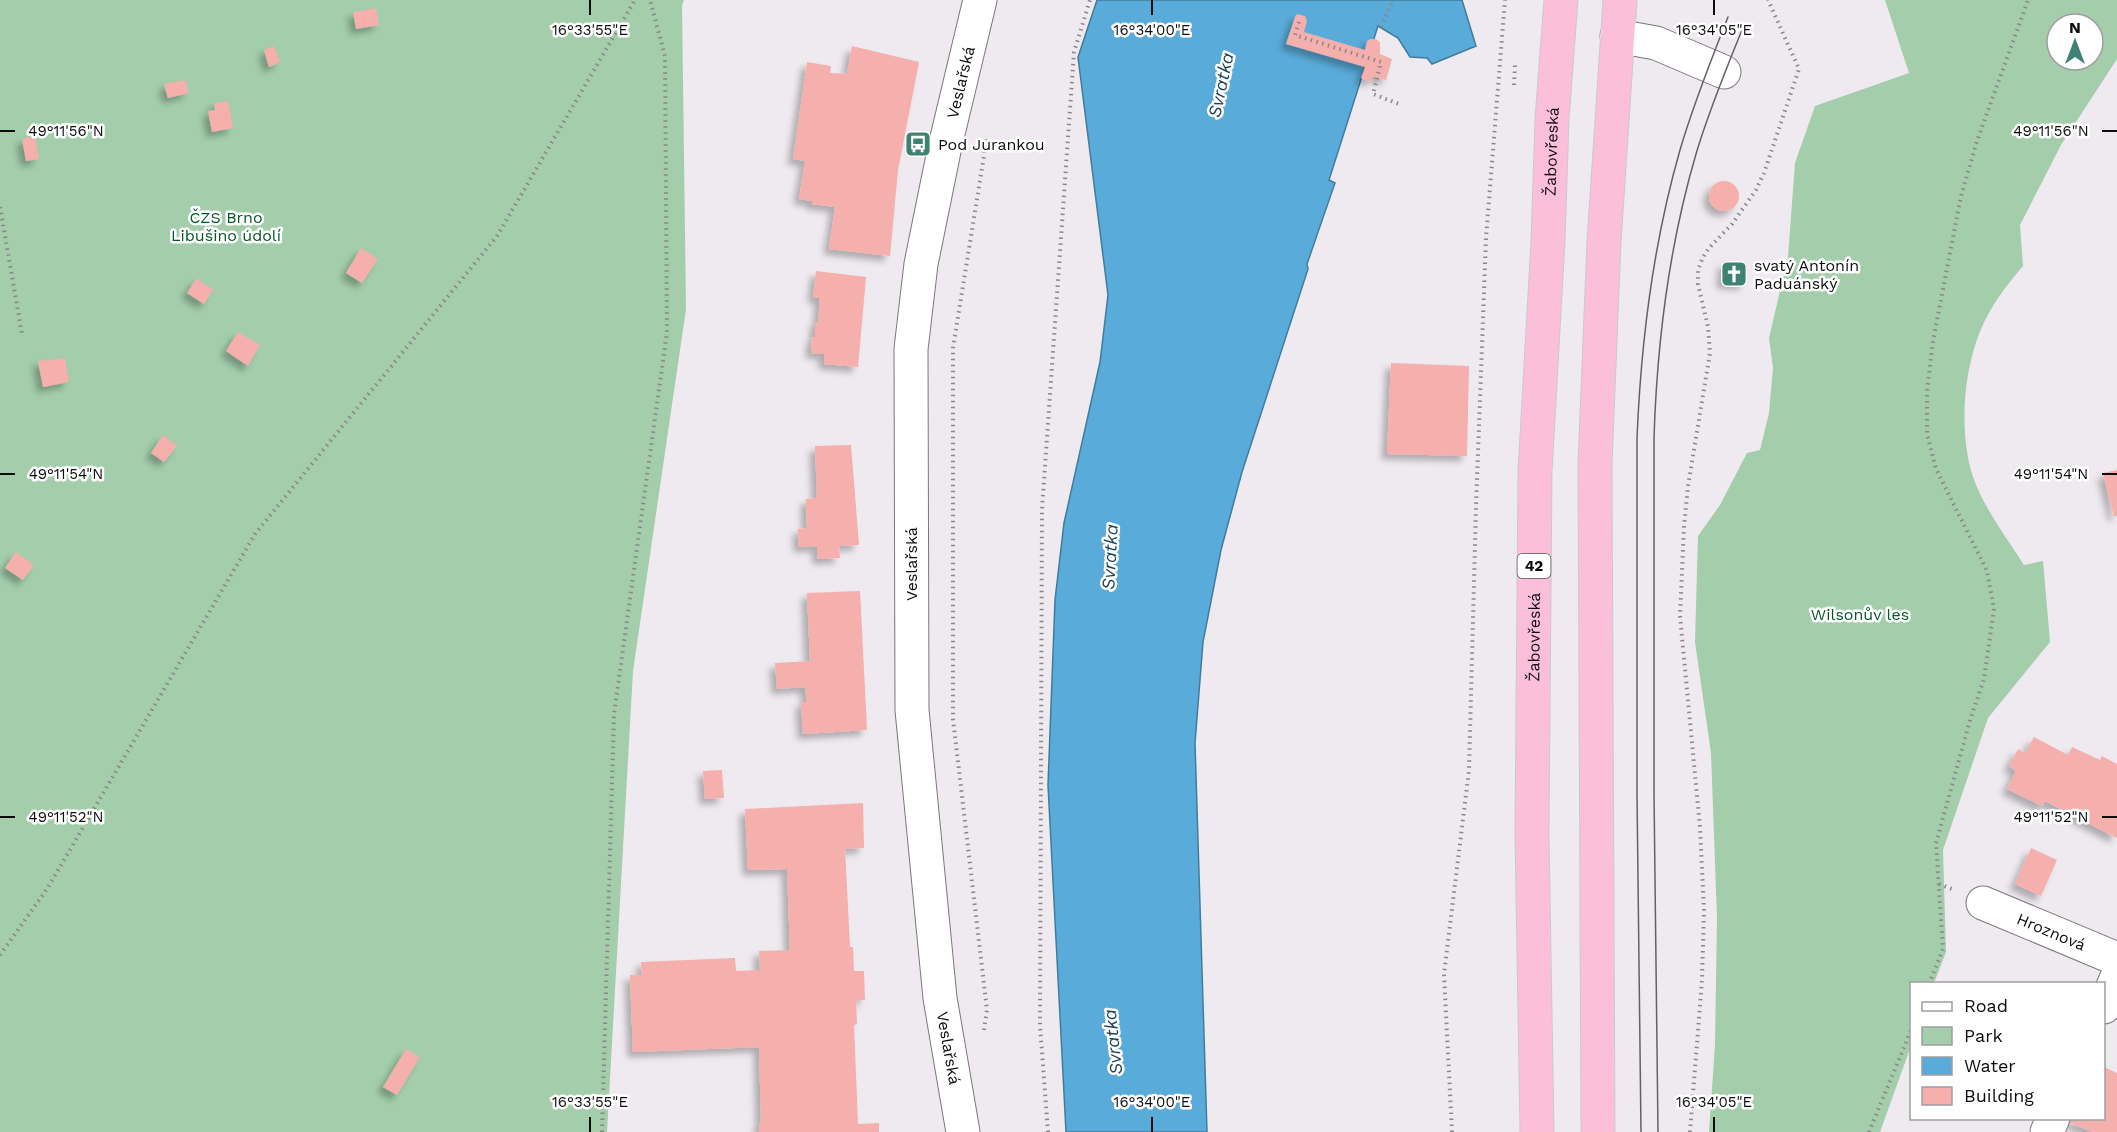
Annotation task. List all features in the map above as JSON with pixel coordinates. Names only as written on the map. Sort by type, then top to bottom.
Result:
[{"type":"highway","name":"Žabovřeská","points":[[1537,1132],[1532,833],[1535,472],[1548,242],[1552,119],[1561,0]]},
{"type":"highway","points":[[1598,1132],[1595,463],[1604,242],[1620,0]]},
{"type":"street","name":"Veslařská","points":[[963,1132],[940,998],[912,710],[910,350],[921,264],[945,146],[980,0]]},
{"type":"street","points":[[1617,36],[1656,43],[1724,72]]},
{"type":"street","name":"Hroznová","points":[[1983,903],[2117,959]]},
{"type":"street","points":[[2105,1003],[2117,977]]},
{"type":"path","points":[[0,955],[47,889],[255,534],[497,237],[635,0]]},
{"type":"path","points":[[602,1132],[614,714],[667,332],[664,56],[650,0]]},
{"type":"path","points":[[1048,1132],[1040,1025],[1042,509],[1074,52],[1090,0]]},
{"type":"path","points":[[1381,27],[1393,0]]},
{"type":"path","points":[[1452,1132],[1444,974],[1468,770],[1486,238],[1505,0]]},
{"type":"path","points":[[1690,1132],[1702,980],[1704,911],[1700,827],[1680,616],[1688,486],[1710,353],[1708,327],[1698,284],[1698,270],[1709,248],[1732,224],[1756,190],[1764,173],[1799,69],[1768,0]]},
{"type":"path","points":[[1930,982],[1943,949],[1935,843],[1984,679],[1994,609],[1986,571],[1936,469],[1927,434],[1928,392],[1935,330],[1961,196],[1977,141],[2028,0]]},
{"type":"path","points":[[1299,22],[1295,35],[1381,62],[1373,94],[1399,104]]},
{"type":"path","points":[[1514,85],[1515,65],[1518,65]]},
{"type":"path","points":[[984,1031],[987,1010],[953,719],[953,348],[987,136]]},
{"type":"path","points":[[0,207],[22,334]]},
{"type":"path","points":[[1869,1132],[1910,1030]]},
{"type":"green space","name":"ČZS Brno Libušino údolí","points":[[0,0],[684,0],[682,5],[686,309],[633,671],[607,1132],[0,1132]]},
{"type":"green space","name":"Wilsonův les","points":[[1885,0],[2117,0],[2117,59],[2061,145],[2020,225],[2023,266],[1990,311],[1981,329],[1969,370],[1964,415],[1968,458],[1973,477],[1989,511],[2024,565],[2043,561],[2050,642],[1988,718],[1943,850],[1946,952],[1934,982],[1910,982],[1910,1049],[1880,1132],[1709,1132],[1715,1045],[1717,918],[1711,753],[1695,642],[1698,536],[1720,505],[1747,453],[1760,450],[1769,413],[1773,368],[1769,338],[1788,257],[1795,163],[1815,106],[1909,73]]},
{"type":"water","name":"Svratka","points":[[1097,0],[1462,0],[1476,46],[1432,64],[1427,58],[1410,57],[1398,38],[1378,26],[1329,180],[1335,183],[1307,264],[1308,269],[1242,472],[1221,550],[1203,642],[1195,743],[1207,1132],[1066,1132],[1048,785],[1055,600],[1064,523],[1100,362],[1108,295],[1078,57]]},
{"type":"building","points":[[376,8],[379,25],[356,29],[353,12]]},
{"type":"building","points":[[1297,14],[1305,16],[1307,21],[1304,32],[1365,50],[1367,41],[1376,39],[1380,42],[1380,54],[1392,59],[1386,80],[1372,76],[1371,82],[1361,78],[1365,67],[1286,44]]},
{"type":"building","points":[[274,46],[280,62],[269,67],[264,50]]},
{"type":"building","points":[[852,46],[919,62],[898,170],[890,256],[829,249],[835,207],[812,204],[812,201],[799,199],[805,161],[793,159],[807,62],[831,66],[830,73],[847,74]]},
{"type":"building","points":[[185,80],[189,93],[168,98],[164,84]]},
{"type":"building","points":[[228,101],[233,128],[212,132],[208,111],[215,110],[214,103]]},
{"type":"building","points":[[35,136],[39,159],[26,161],[22,139]]},
{"type":"building","points":[[1724,181],[1735,185],[1739,196],[1735,207],[1724,211],[1713,207],[1709,196],[1713,185]]},
{"type":"building","points":[[361,248],[378,259],[362,283],[346,273]]},
{"type":"building","name":"svatý Antonín Paduánský","points":[[1726,261],[1727,264],[1743,265],[1745,262],[1747,266],[1745,266],[1745,285],[1722,283],[1723,262]]},
{"type":"building","points":[[816,271],[866,277],[858,367],[824,364],[824,354],[811,353],[812,337],[815,337],[815,322],[818,322],[820,298],[813,298]]},
{"type":"building","points":[[197,278],[213,290],[204,304],[187,293]]},
{"type":"building","points":[[238,332],[260,345],[248,366],[226,351]]},
{"type":"building","points":[[65,358],[69,382],[43,387],[38,361]]},
{"type":"building","points":[[1391,363],[1469,366],[1467,456],[1387,454]]},
{"type":"building","points":[[163,435],[177,446],[164,462],[151,453]]},
{"type":"building","points":[[851,445],[859,545],[839,546],[840,558],[818,559],[817,546],[799,547],[798,529],[807,528],[806,499],[817,498],[815,446]]},
{"type":"building","points":[[2117,470],[2117,516],[2114,517],[2103,473]]},
{"type":"building","points":[[16,552],[34,565],[23,580],[5,568]]},
{"type":"building","points":[[860,591],[867,730],[803,734],[801,702],[807,702],[805,687],[777,689],[775,663],[810,661],[807,593]]},
{"type":"building","points":[[2034,737],[2068,755],[2072,747],[2100,760],[2102,756],[2117,764],[2117,838],[2045,801],[2042,806],[2007,789],[2016,771],[2009,766],[2018,749],[2025,753]]},
{"type":"building","points":[[722,770],[724,798],[705,799],[703,771]]},
{"type":"building","points":[[863,803],[864,848],[845,849],[850,947],[853,947],[854,971],[864,971],[865,1000],[856,1000],[857,1024],[854,1025],[858,1124],[879,1123],[879,1132],[759,1132],[759,1123],[761,1123],[759,1047],[633,1052],[630,975],[642,975],[641,962],[735,958],[736,971],[760,970],[759,951],[790,950],[787,869],[748,870],[745,809]]},
{"type":"building","points":[[2031,848],[2057,860],[2041,896],[2015,884]]},
{"type":"building","points":[[406,1049],[420,1057],[397,1095],[383,1087]]},
{"type":"building","points":[[2105,1067],[2117,1073],[2117,1132],[2092,1132],[2069,1122],[2070,1120],[2105,1120]]},
{"type":"tram line","points":[[1641,1132],[1637,794],[1637,438],[1642,365],[1645,329],[1662,221],[1680,150],[1702,83],[1728,17]]},
{"type":"tram line","points":[[1658,1132],[1654,793],[1654,438],[1658,366],[1666,294],[1678,224],[1696,154],[1718,89],[1744,25]]},
{"type":"place","name":"Pod Jurankou","points":[[918,144]]},
{"type":"place","name":"svatý Antonín Paduánský","points":[[1734,274]]}]
